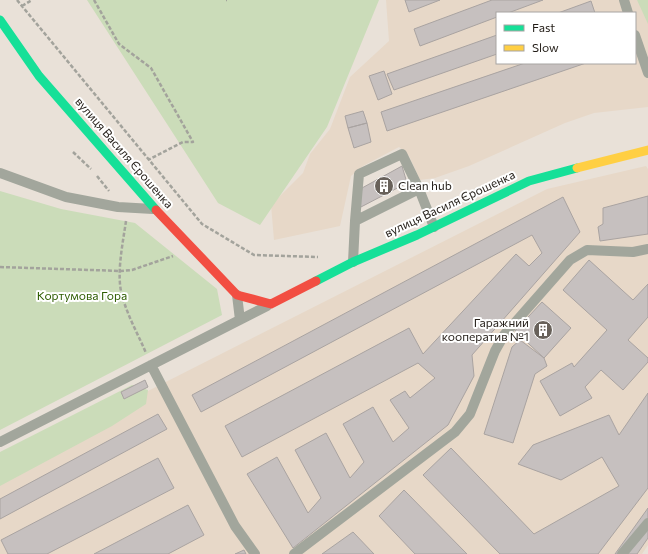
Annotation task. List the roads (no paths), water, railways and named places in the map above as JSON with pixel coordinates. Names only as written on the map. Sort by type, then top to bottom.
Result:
[{"type":"main road","name":"вулиця Василя Єрошенка","points":[[0,20],[40,76],[155,209],[237,295]]},
{"type":"main road","name":"вулиця Василя Єрошенка","points":[[271,304],[353,262],[434,227],[528,181],[648,150]]},
{"type":"main road","points":[[237,295],[271,304]]},
{"type":"lane","points":[[624,0],[628,12]]},
{"type":"lane","points":[[636,38],[648,73]]},
{"type":"lane","points":[[353,262],[355,221],[360,174],[402,154],[419,189],[434,227]]},
{"type":"lane","points":[[0,173],[66,197],[118,207],[155,209]]},
{"type":"lane","points":[[355,221],[419,189]]},
{"type":"lane","points":[[294,554],[456,432],[470,414],[495,351],[504,335],[570,260],[587,250],[633,252],[648,249]]},
{"type":"lane","points":[[237,295],[240,320]]},
{"type":"lane","name":"вулиця Василя Єрошенка","points":[[0,442],[271,304]]},
{"type":"lane","points":[[151,365],[235,526],[256,554]]},
{"type":"lane","points":[[622,554],[648,523]]},
{"type":"place","name":"Clean hub","points":[[384,186]]},
{"type":"place","name":"Гаражний кооператив №1","points":[[543,330]]},
{"type":"park label","name":"Кортумова Гора","points":[[82,296]]}]
